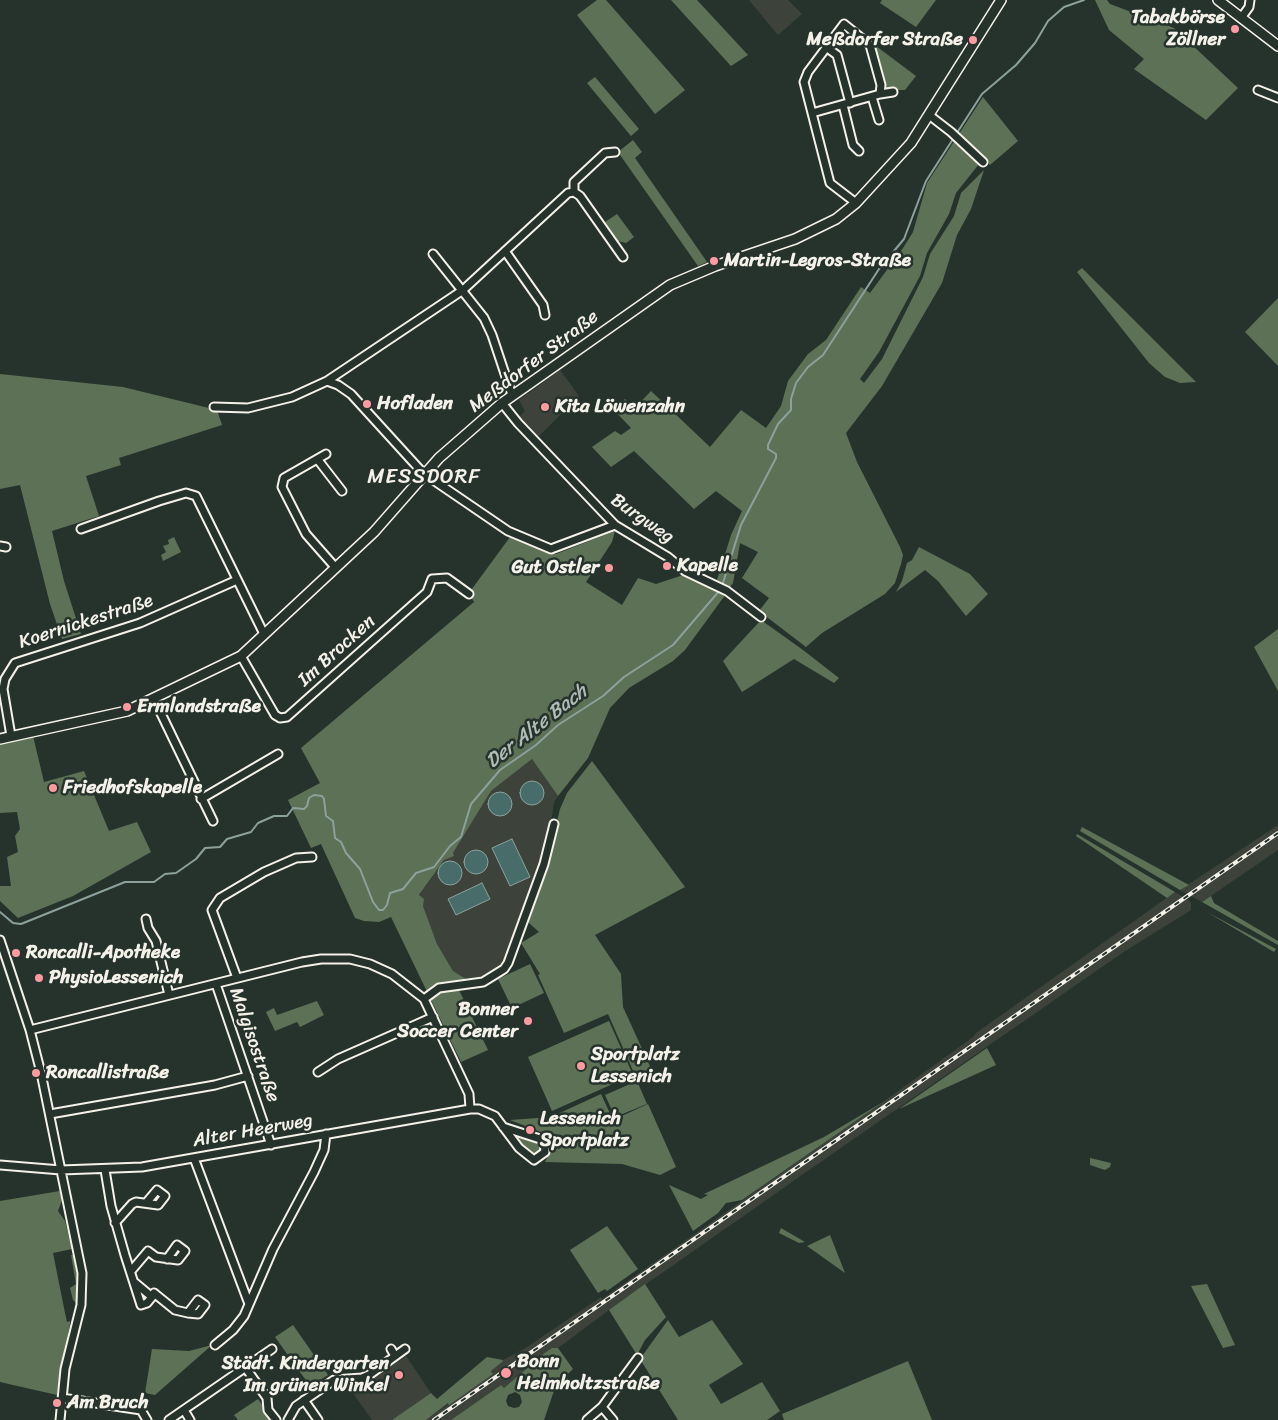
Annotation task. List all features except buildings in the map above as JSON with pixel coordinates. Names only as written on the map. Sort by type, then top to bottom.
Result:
[{"type":"street","name":"Meßdorfer Straße","points":[[0,739],[127,711],[241,656],[374,532],[423,473],[512,395],[670,285],[708,268],[816,230],[856,203],[911,143],[1001,0]]},
{"type":"street","points":[[1218,0],[1278,46]]},
{"type":"street","points":[[1241,18],[1249,7],[1250,0]]},
{"type":"street","points":[[856,203],[830,183],[804,82],[808,72],[844,24],[870,45],[881,86],[880,94]]},
{"type":"street","points":[[826,47],[837,55],[853,145],[859,151]]},
{"type":"street","points":[[1258,90],[1278,98]]},
{"type":"street","points":[[812,112],[894,92]]},
{"type":"street","points":[[872,97],[879,120]]},
{"type":"street","points":[[929,115],[951,132],[983,162]]},
{"type":"street","points":[[574,192],[574,182],[605,153],[615,152]]},
{"type":"street","points":[[214,407],[248,408],[292,397],[327,381],[463,290],[560,198],[574,192]]},
{"type":"street","points":[[574,192],[580,196],[623,257]]},
{"type":"street","points":[[504,251],[543,305],[545,315]]},
{"type":"street","points":[[433,254],[484,318],[492,335],[512,395]]},
{"type":"street","points":[[327,381],[338,385],[351,394],[423,473],[508,531],[545,548],[552,549],[615,525]]},
{"type":"street","name":"Burgweg","points":[[502,403],[518,423],[615,525],[668,557],[685,571],[727,591],[761,617]]},
{"type":"street","points":[[326,454],[284,478],[282,487],[306,534],[335,567]]},
{"type":"street","points":[[318,460],[342,491]]},
{"type":"street","points":[[80,529],[110,517],[191,493],[196,496],[264,634]]},
{"type":"street","name":"Im Brocken","points":[[241,656],[275,716],[280,718],[287,717],[427,592],[432,579],[447,578],[469,594]]},
{"type":"street","name":"Koernickestraße","points":[[11,736],[3,689],[10,668],[24,659],[105,636],[149,620],[237,580]]},
{"type":"street","points":[[4,663],[10,668]]},
{"type":"street","points":[[154,699],[213,821]]},
{"type":"street","points":[[201,799],[278,754]]},
{"type":"street","points":[[424,999],[439,988],[484,982],[504,969],[508,963],[544,864],[554,824]]},
{"type":"street","points":[[237,978],[212,910],[220,898],[264,872],[296,858],[312,857]]},
{"type":"street","points":[[146,919],[148,928],[156,941],[169,995]]},
{"type":"street","points":[[0,940],[30,1030],[50,1114],[82,1285],[81,1305],[67,1362],[60,1420]]},
{"type":"street","points":[[30,1030],[316,960],[350,959],[370,964],[392,974],[424,999],[469,1094],[470,1109]]},
{"type":"street","name":"Malgisostraße","points":[[216,984],[271,1145]]},
{"type":"street","points":[[318,1072],[338,1059],[433,1017]]},
{"type":"street","points":[[50,1114],[215,1085],[248,1076]]},
{"type":"street","name":"Alter Heerweg","points":[[0,1164],[61,1170],[105,1170],[142,1167],[470,1109],[488,1112],[503,1126],[525,1154],[534,1160],[545,1152],[544,1142],[540,1139],[503,1126]]},
{"type":"street","points":[[215,1345],[238,1325],[273,1250],[314,1172],[324,1150],[326,1134]]},
{"type":"street","points":[[194,1158],[249,1304]]},
{"type":"street","points":[[105,1170],[115,1223],[141,1305],[147,1303],[154,1293],[175,1310],[188,1312]]},
{"type":"street","points":[[115,1223],[132,1204],[146,1203]]},
{"type":"street","points":[[131,1271],[148,1251],[156,1257],[167,1258]]},
{"type":"street","points":[[134,1282],[152,1297]]},
{"type":"street","points":[[169,1420],[272,1349]]},
{"type":"street","points":[[391,1349],[396,1356]]},
{"type":"street","points":[[288,1420],[292,1410],[334,1380],[362,1378],[405,1349]]},
{"type":"street","points":[[588,1420],[602,1407],[638,1358]]},
{"type":"street","points":[[245,1367],[267,1398],[268,1410],[276,1420]]},
{"type":"street","points":[[62,1398],[140,1410],[147,1420]]},
{"type":"street","points":[[304,1400],[318,1420]]},
{"type":"street","points":[[602,1407],[613,1420]]},
{"type":"street","points":[[184,1410],[190,1420]]},
{"type":"shaded area","points":[[749,0],[788,0],[802,14],[778,35]]},
{"type":"shaded area","name":"Kita Löwenzahn","points":[[560,370],[579,396],[536,439],[518,418],[525,411],[519,400]]},
{"type":"shaded area","points":[[532,759],[558,796],[554,802],[549,837],[544,838],[546,847],[505,958],[497,968],[485,976],[466,979],[453,971],[437,944],[419,896],[444,860],[453,853],[491,791]]},
{"type":"shaded area","points":[[1278,825],[1278,850],[1202,902],[1180,890]]},
{"type":"shaded area","points":[[1175,892],[1191,902],[1191,910],[1125,951],[609,1310],[558,1348],[552,1349],[525,1367],[526,1369],[504,1388],[501,1385],[451,1420],[426,1420],[493,1373],[491,1371],[503,1360],[524,1349],[601,1297],[602,1299],[883,1102],[976,1033]]},
{"type":"shaded area","name":"Städt. Kindergarten Im grünen Winkel","points":[[406,1356],[431,1393],[392,1420],[372,1420],[353,1393]]},
{"type":"green space","points":[[597,0],[606,0],[685,90],[655,114],[577,15]]},
{"type":"green space","points":[[671,0],[697,0],[748,55],[731,66]]},
{"type":"green space","points":[[882,0],[936,0],[916,27],[880,3]]},
{"type":"green space","points":[[1095,0],[1107,0],[1110,4],[1174,28],[1238,88],[1206,120],[1134,69],[1144,59],[1109,30]]},
{"type":"green space","points":[[872,43],[916,76],[905,90],[895,90],[893,87],[886,89]]},
{"type":"green space","points":[[595,77],[639,129],[631,136],[587,83]]},
{"type":"green space","points":[[983,97],[1018,141],[990,165],[983,159],[956,193],[949,214],[927,253],[920,276],[879,352],[860,379],[864,383],[882,359],[923,277],[930,254],[954,216],[961,193],[984,170],[971,209],[957,235],[942,283],[882,386],[846,433],[857,462],[903,555],[895,583],[885,594],[822,633],[806,647],[759,611],[769,598],[742,578],[758,552],[740,543],[733,583],[730,587],[717,580],[731,535],[742,511],[716,491],[694,509],[634,451],[611,467],[592,447],[615,431],[621,435],[631,428],[614,410],[625,399],[635,408],[651,391],[710,447],[741,410],[766,428],[781,406],[788,381],[808,354],[826,340],[861,287],[870,293],[903,248],[913,232],[927,183]]},
{"type":"green space","points":[[633,140],[642,152],[635,158],[707,262],[698,266],[618,152]]},
{"type":"green space","points":[[617,214],[634,237],[626,243],[618,241],[605,222]]},
{"type":"green space","points":[[1082,268],[1196,382],[1180,383],[1165,377],[1149,363],[1077,272]]},
{"type":"green space","points":[[1278,298],[1278,366],[1245,332]]},
{"type":"green space","points":[[0,374],[123,387],[217,410],[222,425],[119,458],[121,465],[86,476],[99,516],[52,531],[64,581],[81,634],[62,639],[50,604],[20,485],[0,489]]},
{"type":"green space","points":[[615,531],[612,542],[586,582],[622,605],[638,578],[656,584],[683,575],[713,589],[715,586],[726,594],[685,650],[673,661],[629,688],[610,708],[588,758],[558,796],[532,759],[491,791],[453,853],[454,856],[444,860],[419,895],[424,899],[423,906],[437,944],[453,971],[466,979],[458,988],[488,1050],[461,1062],[391,917],[379,922],[355,918],[321,844],[311,848],[288,800],[320,783],[301,748],[474,602],[469,593],[510,537],[556,554]]},
{"type":"green space","points":[[174,537],[181,552],[163,561],[161,555],[166,552],[163,546],[169,544],[168,540]]},
{"type":"green space","points":[[919,547],[970,574],[988,594],[966,616],[938,581],[925,570],[896,592],[902,581],[907,563],[912,560]]},
{"type":"green space","points":[[761,620],[839,678],[834,683],[794,659],[742,692],[723,661]]},
{"type":"green space","points":[[1278,629],[1278,691],[1254,647]]},
{"type":"green space","points":[[33,736],[44,782],[84,771],[109,831],[137,822],[151,852],[73,896],[18,918],[0,901],[0,886],[11,886],[7,857],[18,852],[15,836],[20,829],[17,812],[0,813],[0,744]]},
{"type":"green space","points":[[592,761],[685,887],[595,935],[621,974],[623,1007],[654,1075],[638,1082],[608,1014],[564,1033],[538,975],[540,974],[521,943],[539,932],[529,923],[528,916],[547,862],[560,809],[567,793]]},
{"type":"green space","points":[[1082,827],[1189,885],[1180,890],[1080,831]]},
{"type":"green space","points":[[1077,834],[1175,892],[1167,898],[1076,836]]},
{"type":"green space","points":[[1211,896],[1214,903],[1278,941],[1278,945],[1202,902]]},
{"type":"green space","points":[[1207,912],[1276,949],[1274,952]]},
{"type":"green space","points":[[530,964],[544,993],[512,1008],[498,979]]},
{"type":"green space","points":[[317,1001],[324,1015],[300,1027],[297,1022],[275,1031],[266,1012],[274,1008],[277,1015]]},
{"type":"green space","name":"Sportplatz Lessenich","points":[[609,1021],[633,1075],[552,1111],[528,1057]]},
{"type":"green space","points":[[987,1048],[996,1065],[899,1109]]},
{"type":"green space","points":[[637,1081],[647,1104],[615,1117],[605,1095]]},
{"type":"green space","points":[[601,1094],[613,1120],[648,1104],[676,1167],[660,1175],[622,1164],[545,1162],[551,1149],[547,1138],[541,1132],[510,1120],[551,1117]]},
{"type":"green space","points":[[883,1102],[742,1200],[726,1203],[718,1213],[693,1231],[669,1185],[701,1199],[708,1195],[704,1194],[824,1137]]},
{"type":"green space","points":[[516,1134],[539,1143],[541,1151],[538,1155],[531,1154],[514,1137]]},
{"type":"green space","points":[[1090,1158],[1111,1163],[1110,1167],[1105,1170],[1090,1165]]},
{"type":"green space","points":[[60,1191],[62,1200],[58,1211],[65,1221],[72,1249],[53,1253],[67,1322],[70,1321],[57,1395],[0,1382],[0,1201]]},
{"type":"green space","points":[[607,1226],[638,1269],[607,1291],[605,1289],[598,1293],[570,1250]]},
{"type":"green space","points":[[781,1228],[805,1242],[799,1243],[779,1233]]},
{"type":"green space","points":[[830,1235],[845,1273],[807,1246]]},
{"type":"green space","points":[[71,1255],[74,1255],[77,1274],[76,1303],[73,1300],[70,1288],[76,1284]]},
{"type":"green space","points":[[645,1284],[666,1317],[645,1340],[637,1355],[609,1310]]},
{"type":"green space","points":[[1207,1284],[1235,1345],[1223,1348],[1191,1286]]},
{"type":"green space","points":[[668,1320],[679,1337],[712,1320],[743,1364],[709,1385],[721,1404],[762,1382],[780,1411],[767,1420],[678,1420],[640,1359]]},
{"type":"green space","points":[[293,1325],[328,1375],[310,1386],[275,1337]]},
{"type":"green space","points":[[212,1345],[155,1395],[145,1393],[152,1349],[189,1351]]},
{"type":"green space","points":[[552,1348],[558,1348],[573,1369],[556,1385],[544,1420],[451,1420],[501,1385],[504,1388],[526,1369],[525,1367]],"holes":[[[515,1392],[520,1395],[522,1402],[519,1407],[508,1406],[506,1401],[508,1395]]]},
{"type":"green space","points":[[487,1357],[503,1360],[491,1371],[493,1374],[449,1405],[448,1403],[426,1420],[392,1420],[431,1393],[437,1399]]},
{"type":"green space","points":[[908,1361],[932,1420],[784,1420],[782,1414]]},
{"type":"green space","points":[[258,1399],[273,1420],[238,1420],[234,1415]]},
{"type":"water","points":[[532,781],[541,784],[544,793],[541,802],[532,805],[523,802],[520,793],[523,784]]},
{"type":"water","points":[[500,792],[505,793],[511,799],[511,809],[505,815],[500,816],[495,815],[489,809],[488,804],[489,799],[495,793]]},
{"type":"water","points":[[512,839],[530,877],[510,886],[492,848]]},
{"type":"water","points":[[476,850],[481,851],[487,857],[487,867],[481,873],[476,874],[471,873],[465,867],[464,862],[465,857],[471,851]]},
{"type":"water","points":[[450,861],[459,864],[462,873],[459,882],[450,885],[441,882],[438,873],[441,864]]},
{"type":"water","points":[[482,883],[490,899],[456,915],[448,899]]},
{"type":"waterway","points":[[722,586],[741,525],[776,458],[776,454],[768,449],[768,445],[778,424],[791,410],[791,399],[796,383],[808,367],[823,355],[879,269],[904,239],[926,181],[982,94],[1016,65],[1035,43],[1048,21],[1064,7],[1084,0]]},
{"type":"waterway","name":"Der Alte Bach","points":[[0,912],[13,923],[21,924],[125,882],[154,882],[165,874],[176,873],[196,859],[205,848],[220,847],[227,839],[251,832],[258,823],[274,816],[287,816],[293,808],[304,809],[309,798],[314,795],[322,796],[324,799],[326,816],[333,821],[335,838],[341,842],[346,853],[360,869],[373,902],[379,910],[383,910],[387,905],[390,893],[403,889],[416,873],[434,867],[450,846],[461,837],[471,804],[500,770],[536,745],[558,725],[603,696],[624,677],[673,645],[720,590]]},
{"type":"railway","points":[[434,1420],[1278,833]]},
{"type":"place","name":"Tabakbörse Zöllner","points":[[1235,29]]},
{"type":"place","name":"Meßdorfer Straße","points":[[973,40]]},
{"type":"place","name":"Martin-Legros-Straße","points":[[714,261]]},
{"type":"place","name":"Hofladen","points":[[367,404]]},
{"type":"place","name":"Kita Löwenzahn","points":[[545,407]]},
{"type":"place","name":"Kapelle","points":[[667,566]]},
{"type":"place","name":"Gut Ostler","points":[[609,568]]},
{"type":"place","name":"Ermlandstraße","points":[[127,707]]},
{"type":"place","name":"Friedhofskapelle","points":[[53,788]]},
{"type":"place","name":"Roncalli-Apotheke","points":[[16,953]]},
{"type":"place","name":"PhysioLessenich","points":[[39,978]]},
{"type":"place","name":"Bonner Soccer Center","points":[[528,1021]]},
{"type":"place","name":"Sportplatz Lessenich","points":[[581,1066]]},
{"type":"place","name":"Roncallistraße","points":[[36,1073]]},
{"type":"place","name":"Lessenich Sportplatz","points":[[530,1130]]},
{"type":"place","name":"Bonn Helmholtzstraße","points":[[506,1373]]},
{"type":"place","name":"Städt. Kindergarten Im grünen Winkel","points":[[399,1375]]},
{"type":"place","name":"Am Bruch","points":[[57,1403]]},
{"type":"district","name":"MESSDORF","points":[[424,478]]}]
